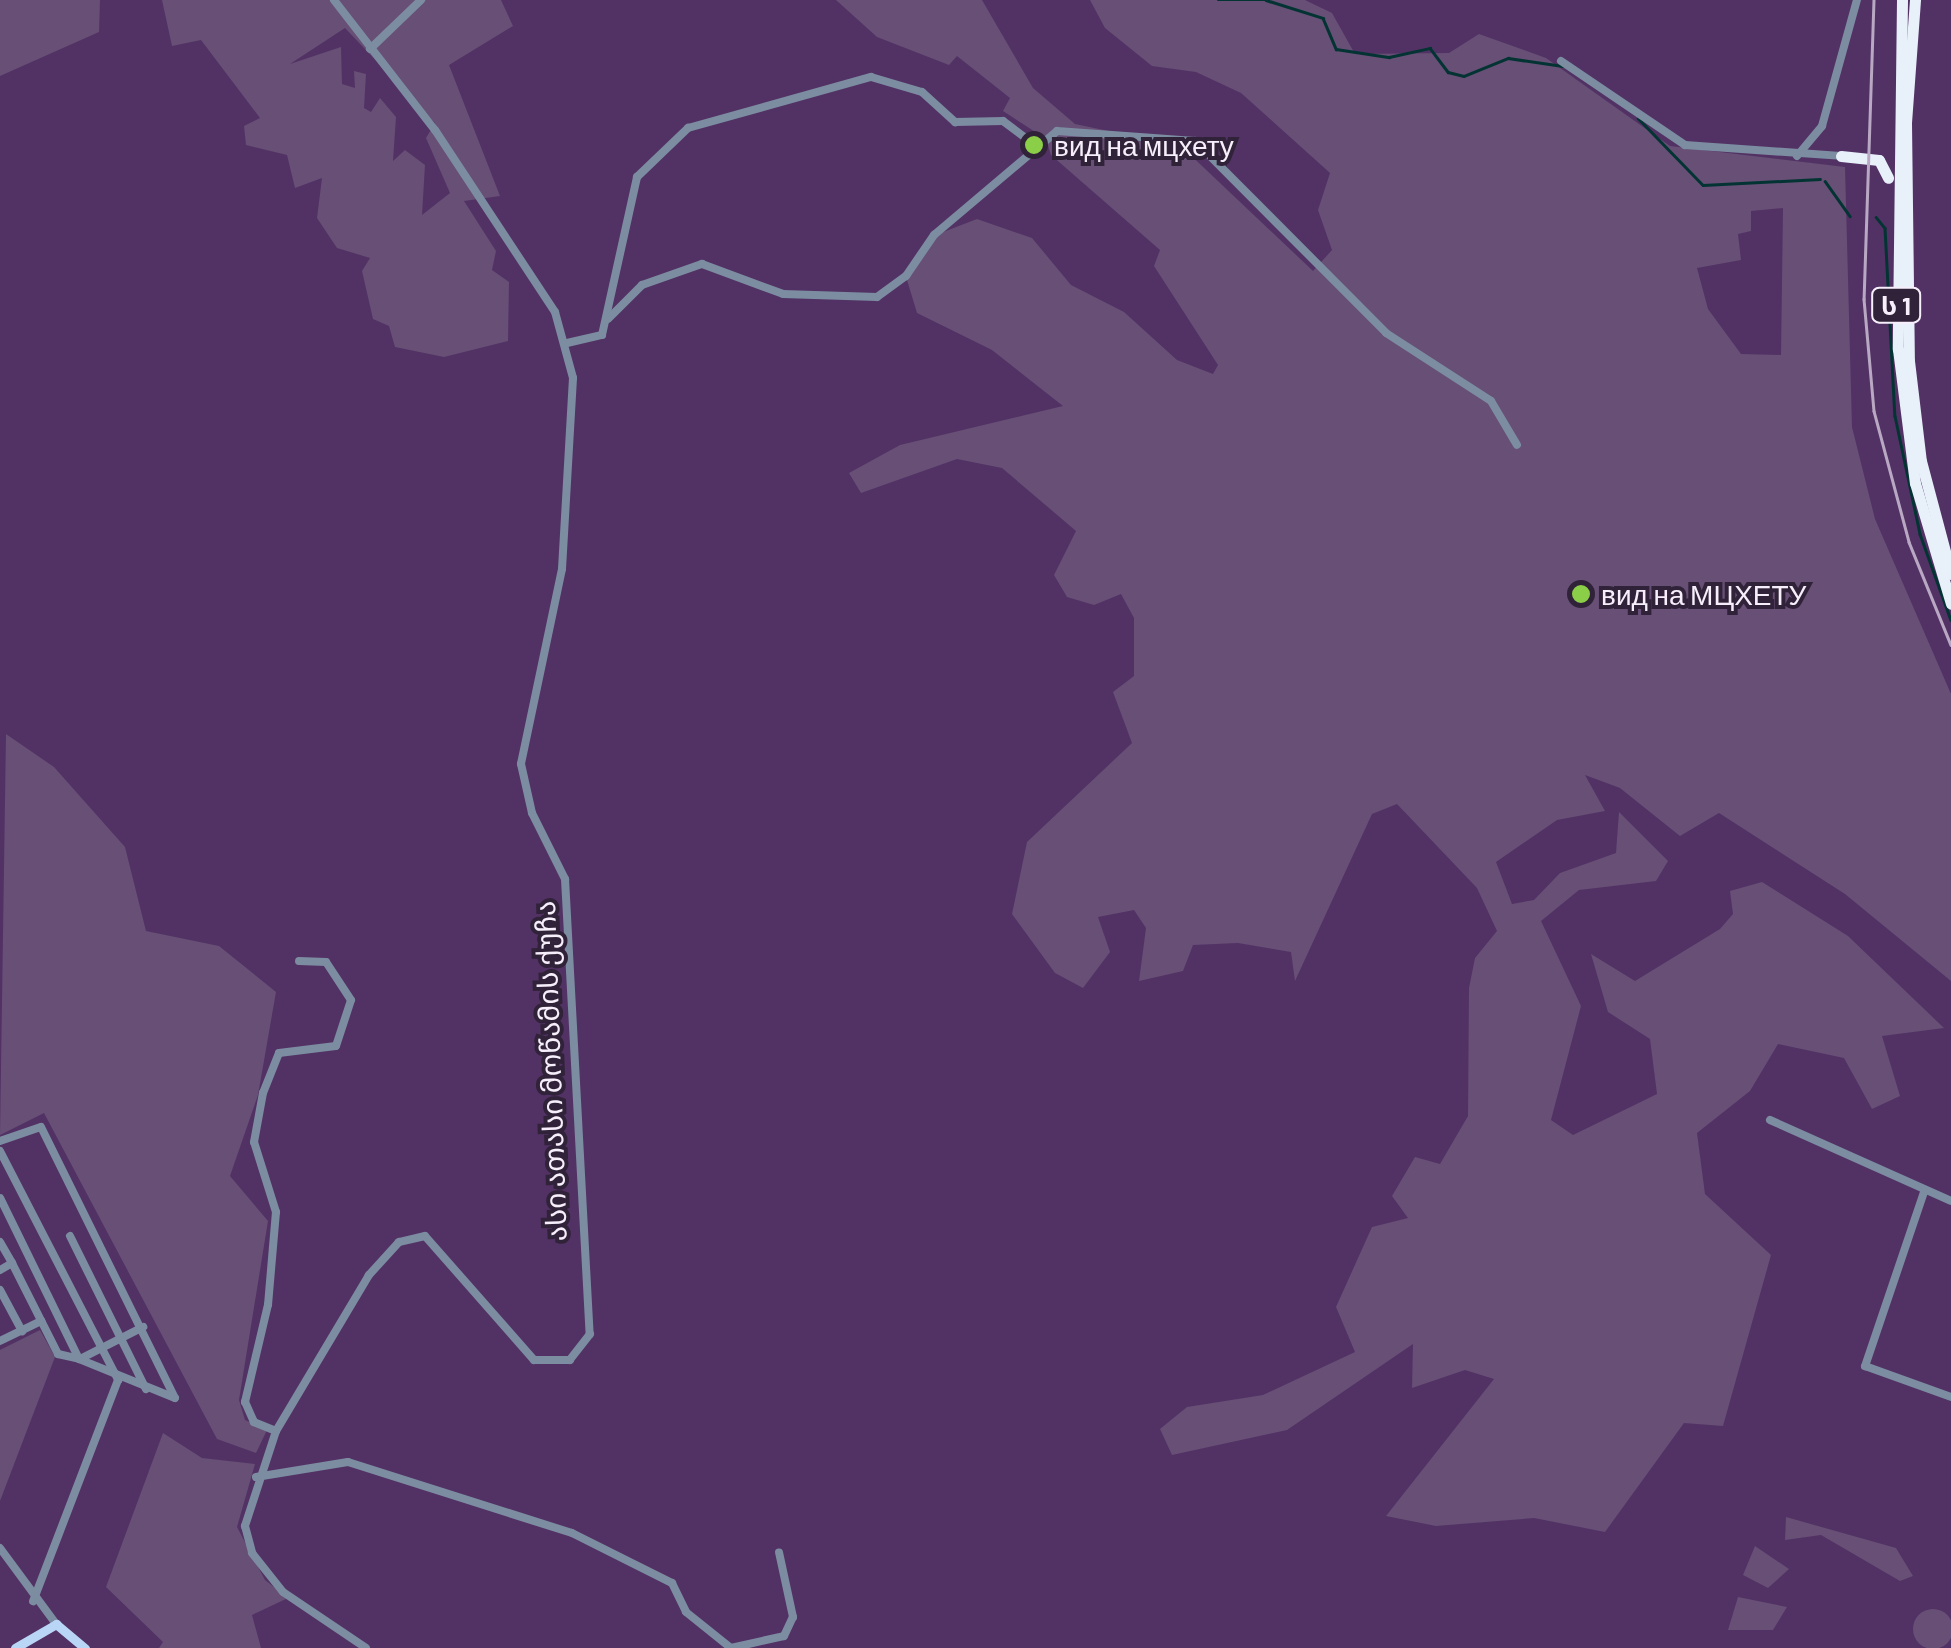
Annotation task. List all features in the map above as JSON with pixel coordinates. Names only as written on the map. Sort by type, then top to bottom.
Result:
[{"type":"highway","name":"ს 1","points":[[1902,0],[1894,206],[1909,444],[1951,604]]},
{"type":"highway","name":"ს 1","points":[[1915,0],[1906,123],[1909,361],[1921,461],[1951,574]]},
{"type":"highway","points":[[1873,158],[1894,135]]},
{"type":"highway","points":[[1841,156],[1873,158],[1886,166],[1894,206]]},
{"type":"main road","points":[[14,1648],[56,1624],[85,1648]]},
{"type":"street","name":"ასი ათასი მოწამის ქუჩა","points":[[334,0],[501,226],[565,341],[573,395],[562,569],[521,764],[532,813],[565,879],[589,1338],[558,1364],[534,1360],[477,1306],[444,1250],[409,1237],[369,1275],[276,1430],[256,1477],[245,1526],[252,1554],[284,1592],[366,1648]]},
{"type":"street","points":[[370,50],[421,0]]},
{"type":"street","points":[[1797,156],[1822,126],[1857,0]]},
{"type":"street","points":[[1560,61],[1685,145],[1797,156],[1841,156]]},
{"type":"street","points":[[608,320],[637,177],[698,124],[871,77],[922,92],[955,122],[1003,121],[1035,145]]},
{"type":"street","points":[[565,341],[596,342],[608,320],[642,285],[702,264],[783,294],[878,297],[1035,145],[1067,129],[1196,141],[1386,333],[1491,401],[1518,445]]},
{"type":"street","points":[[276,1430],[254,1422],[245,1402],[268,1305],[276,1212],[254,1142],[263,1093],[279,1053],[336,1046],[352,1000],[326,962],[299,961]]},
{"type":"street","points":[[1770,1120],[1951,1201]]},
{"type":"street","points":[[0,1141],[40,1126],[174,1398],[118,1380],[80,1360],[58,1354],[0,1242]]},
{"type":"street","points":[[0,1151],[118,1380],[32,1600]]},
{"type":"street","points":[[21,1192],[1,1200],[80,1360]]},
{"type":"street","points":[[1924,1192],[1865,1366],[1951,1397]]},
{"type":"street","points":[[70,1236],[146,1389]]},
{"type":"street","points":[[0,1270],[12,1263]]},
{"type":"street","points":[[0,1290],[22,1330]]},
{"type":"street","points":[[0,1340],[42,1320]]},
{"type":"street","points":[[80,1360],[142,1327]]},
{"type":"street","points":[[256,1477],[348,1462],[572,1533],[672,1583],[686,1612],[731,1648],[784,1636],[793,1617],[779,1552]]},
{"type":"street","points":[[0,1548],[32,1600],[56,1624]]},
{"type":"shaded area","points":[[0,0],[100,0],[99,32],[0,76]]},
{"type":"shaded area","points":[[162,0],[501,0],[513,26],[449,65],[500,196],[464,201],[496,251],[492,270],[509,282],[508,341],[444,357],[395,347],[389,326],[373,319],[362,271],[370,258],[337,248],[317,218],[322,178],[295,188],[287,155],[246,145],[244,126],[260,118],[201,40],[172,46]],"holes":[[[345,28],[435,123],[426,138],[450,193],[422,215],[425,165],[405,150],[393,161],[396,117],[380,98],[371,112],[364,108],[366,74],[354,71],[355,88],[342,84],[341,47],[290,64]]]},
{"type":"shaded area","points":[[836,0],[982,0],[1033,88],[1075,124],[1181,146],[1313,271],[1332,250],[1318,210],[1330,173],[1241,93],[1196,72],[1152,66],[1105,28],[1090,0],[1305,0],[1332,13],[1355,54],[1449,53],[1479,34],[1546,58],[1670,146],[1845,167],[1852,427],[1875,519],[1951,694],[1951,981],[1845,894],[1719,813],[1680,836],[1620,788],[1585,775],[1605,811],[1557,820],[1496,862],[1512,904],[1534,900],[1560,873],[1616,853],[1619,812],[1668,861],[1656,881],[1579,890],[1541,921],[1581,1006],[1551,1120],[1573,1135],[1657,1094],[1650,1039],[1608,1012],[1591,954],[1635,981],[1720,929],[1733,914],[1730,891],[1762,882],[1848,936],[1944,1028],[1882,1036],[1900,1096],[1872,1109],[1844,1058],[1778,1044],[1750,1091],[1697,1133],[1705,1194],[1771,1255],[1723,1426],[1684,1423],[1605,1532],[1534,1518],[1436,1526],[1386,1516],[1494,1379],[1465,1370],[1412,1388],[1413,1344],[1287,1430],[1172,1455],[1160,1429],[1187,1407],[1263,1395],[1355,1352],[1336,1307],[1372,1227],[1408,1218],[1392,1196],[1415,1157],[1440,1164],[1468,1116],[1469,988],[1475,958],[1497,931],[1477,888],[1397,804],[1372,814],[1295,981],[1291,952],[1238,943],[1193,945],[1183,971],[1139,981],[1146,928],[1134,910],[1098,917],[1110,952],[1083,988],[1055,973],[1012,914],[1027,842],[1132,743],[1113,692],[1134,676],[1134,618],[1121,594],[1094,605],[1067,597],[1054,575],[1076,531],[1002,468],[957,459],[861,493],[849,473],[900,445],[1063,406],[992,350],[917,313],[907,280],[938,234],[977,219],[1032,238],[1071,285],[1124,312],[1177,360],[1213,374],[1218,365],[1154,266],[1160,250],[1051,155],[1046,139],[1003,111],[1010,98],[957,56],[949,65],[877,37]],"holes":[[[1783,208],[1781,355],[1741,354],[1708,309],[1697,268],[1741,260],[1738,234],[1751,231],[1751,211]]]},
{"type":"shaded area","points":[[6,734],[54,767],[125,847],[146,931],[219,946],[276,992],[258,1095],[230,1176],[268,1221],[239,1400],[245,1420],[267,1430],[256,1453],[217,1439],[44,1113],[0,1135]]},
{"type":"shaded area","points":[[40,1330],[55,1357],[0,1501],[0,1350]]},
{"type":"shaded area","points":[[163,1433],[202,1458],[255,1464],[237,1527],[265,1580],[288,1598],[252,1615],[261,1648],[159,1648],[163,1642],[106,1587]]},
{"type":"shaded area","points":[[1786,1517],[1896,1548],[1913,1576],[1900,1581],[1821,1535],[1785,1540]]},
{"type":"shaded area","points":[[1755,1546],[1789,1569],[1768,1588],[1743,1575]]},
{"type":"shaded area","points":[[1738,1597],[1787,1607],[1773,1630],[1728,1630]]},
{"type":"shaded area","points":[[1933,1609],[1947,1615],[1953,1629],[1947,1643],[1933,1649],[1919,1643],[1913,1629],[1919,1615]]},
{"type":"waterway","points":[[1218,0],[1265,0]]},
{"type":"waterway","points":[[1266,0],[1323,18],[1336,49],[1389,57],[1430,48],[1448,72],[1464,76],[1508,58],[1562,66]]},
{"type":"waterway","points":[[1638,118],[1703,185],[1820,179]]},
{"type":"waterway","points":[[1825,181],[1850,216]]},
{"type":"waterway","points":[[1876,217],[1885,228],[1895,416],[1920,534],[1951,620]]},
{"type":"railway","points":[[1874,0],[1864,299],[1874,411],[1909,542],[1951,645]]},
{"type":"place","name":"вид на мцхету","points":[[1034,145]]},
{"type":"place","name":"вид на МЦХЕТУ","points":[[1581,594]]}]
